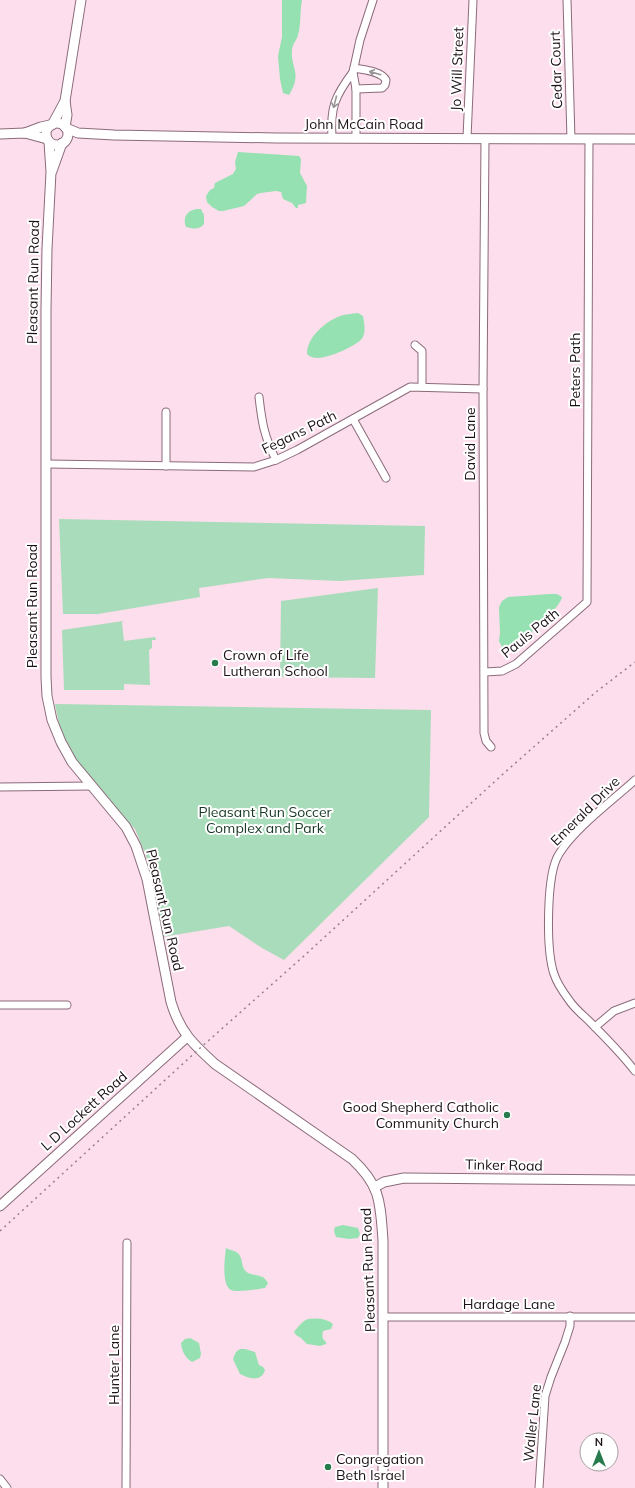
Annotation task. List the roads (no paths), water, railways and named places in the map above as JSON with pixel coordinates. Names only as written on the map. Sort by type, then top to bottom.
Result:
[{"type":"main road","points":[[25,133],[56,144],[64,144],[67,134],[65,128],[67,115],[65,101],[81,0]]},
{"type":"main road","points":[[48,140],[46,133],[65,101]]},
{"type":"main road","points":[[41,127],[57,115]]},
{"type":"main road","points":[[0,134],[25,133],[57,123],[65,128]]},
{"type":"main road","name":"John McCain Road","points":[[65,128],[78,133],[92,134],[332,138],[635,139]]},
{"type":"main road","name":"John McCain Road","points":[[64,144],[92,134]]},
{"type":"main road","name":"Pleasant Run Road","points":[[48,140],[51,172],[46,269],[46,677],[52,720],[61,742],[72,762],[126,827],[136,846],[147,879],[171,1002],[175,1016],[188,1037],[215,1064],[352,1159],[375,1186],[381,1207],[383,1240],[383,1488]]},
{"type":"main road","name":"Pleasant Run Road","points":[[51,172],[64,144]]},
{"type":"main road","name":"L D Lockett Road","points":[[0,1206],[188,1037]]},
{"type":"main road","name":"Tinker Road","points":[[375,1186],[384,1182],[404,1178],[635,1180]]},
{"type":"street","points":[[356,138],[356,89],[354,70],[360,40],[373,0]]},
{"type":"street","name":"Jo Will Street","points":[[467,138],[473,0]]},
{"type":"street","name":"Cedar Court","points":[[567,0],[571,139]]},
{"type":"street","points":[[354,70],[378,73],[386,80],[385,85],[382,88],[356,89]]},
{"type":"street","points":[[332,138],[332,116],[336,96],[354,70]]},
{"type":"street","name":"David Lane","points":[[485,139],[483,388],[484,733],[486,741],[491,747]]},
{"type":"street","name":"Peters Path","points":[[587,602],[589,139]]},
{"type":"street","points":[[415,345],[422,351],[422,387]]},
{"type":"street","name":"Fegans Path","points":[[47,464],[254,467],[276,460],[297,450],[410,387],[483,388]]},
{"type":"street","points":[[259,397],[263,427],[267,442],[276,460]]},
{"type":"street","points":[[166,412],[166,466]]},
{"type":"street","points":[[353,419],[386,478]]},
{"type":"street","name":"Pauls Path","points":[[484,672],[502,671],[516,664],[587,602]]},
{"type":"street","name":"Emerald Drive","points":[[635,780],[592,818],[567,843],[555,860],[549,908],[550,955],[554,974],[570,1002],[595,1026],[635,1071]]},
{"type":"street","points":[[0,787],[92,786]]},
{"type":"street","points":[[595,1026],[614,1011],[635,1003]]},
{"type":"street","points":[[0,1005],[68,1005]]},
{"type":"street","name":"Hunter Lane","points":[[126,1488],[127,1243]]},
{"type":"street","name":"Waller Lane","points":[[539,1488],[545,1396],[550,1377],[565,1342],[570,1326],[570,1316]]},
{"type":"street","name":"Hardage Lane","points":[[384,1317],[635,1317]]},
{"type":"street","points":[[0,1479],[7,1488]]},
{"type":"railway","points":[[0,1231],[503,774],[596,692],[635,662]]},
{"type":"place","name":"Crown of Life Lutheran School","points":[[215,663]]},
{"type":"place","name":"Good Shepherd Catholic Community Church","points":[[507,1115]]},
{"type":"place","name":"Congregation Beth Israel","points":[[328,1467]]},
{"type":"park label","name":"Pleasant Run Soccer Complex and Park","points":[[265,820]]}]
